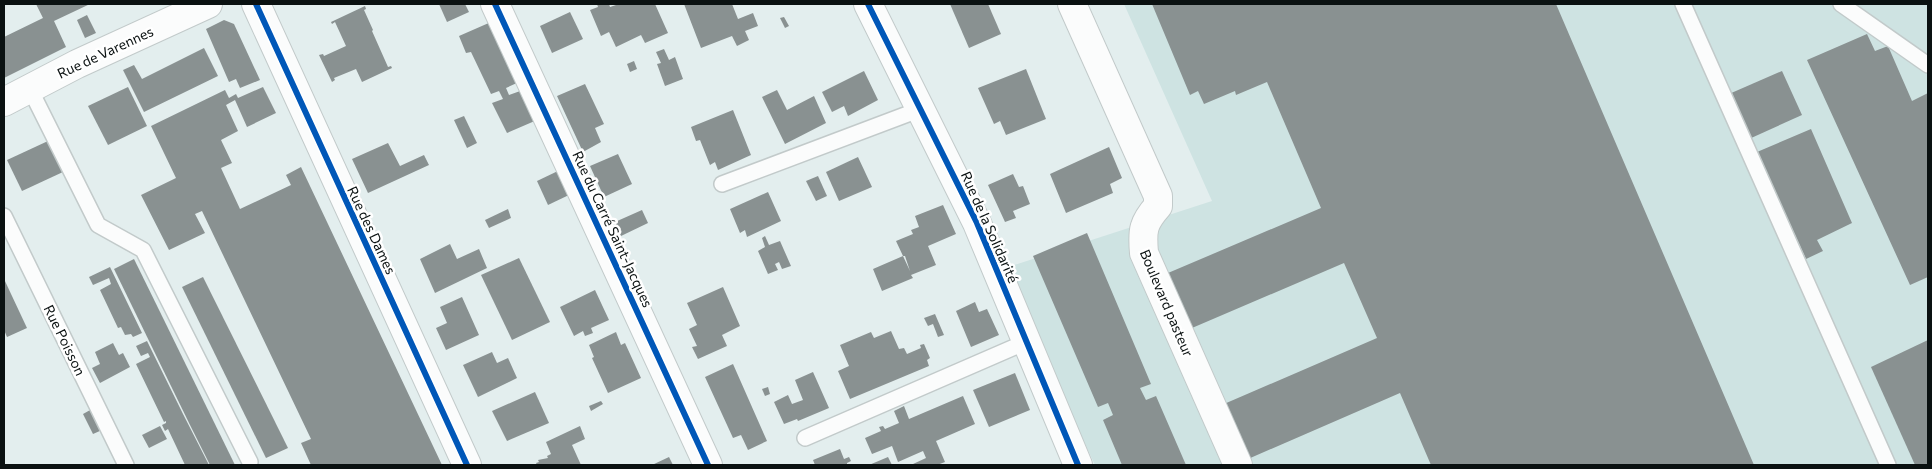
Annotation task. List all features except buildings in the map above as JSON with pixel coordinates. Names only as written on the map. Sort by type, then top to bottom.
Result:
[{"type":"street","name":"Rue de Varennes","points":[[4,102],[77,64],[208,4]]},
{"type":"street","name":"Rue des Dames","points":[[256,4],[467,465]]},
{"type":"street","name":"Rue du Carré Saint-Jacques","points":[[495,4],[708,465]]},
{"type":"street","name":"Rue de la Solidarité","points":[[868,4],[922,109],[977,223],[1078,465]]},
{"type":"street","name":"Boulevard pasteur","points":[[1072,4],[1158,196],[1158,206],[1147,219],[1142,232],[1144,253],[1238,465]]},
{"type":"lane","points":[[1683,4],[1888,465]]},
{"type":"lane","points":[[1841,4],[1928,65]]},
{"type":"lane","points":[[30,89],[98,225],[143,250],[250,462]]},
{"type":"lane","points":[[722,184],[922,109]]},
{"type":"lane","name":"Rue Poisson","points":[[4,216],[126,465]]},
{"type":"lane","points":[[805,438],[1026,342]]},
{"type":"shaded area","points":[[1124,4],[1928,4],[1928,465],[1095,465],[1002,269],[1212,201]]},
{"type":"cycle path","points":[[256,4],[467,465]]},
{"type":"cycle path","points":[[495,4],[708,465]]},
{"type":"cycle path","points":[[868,4],[977,223],[1078,465]]}]
